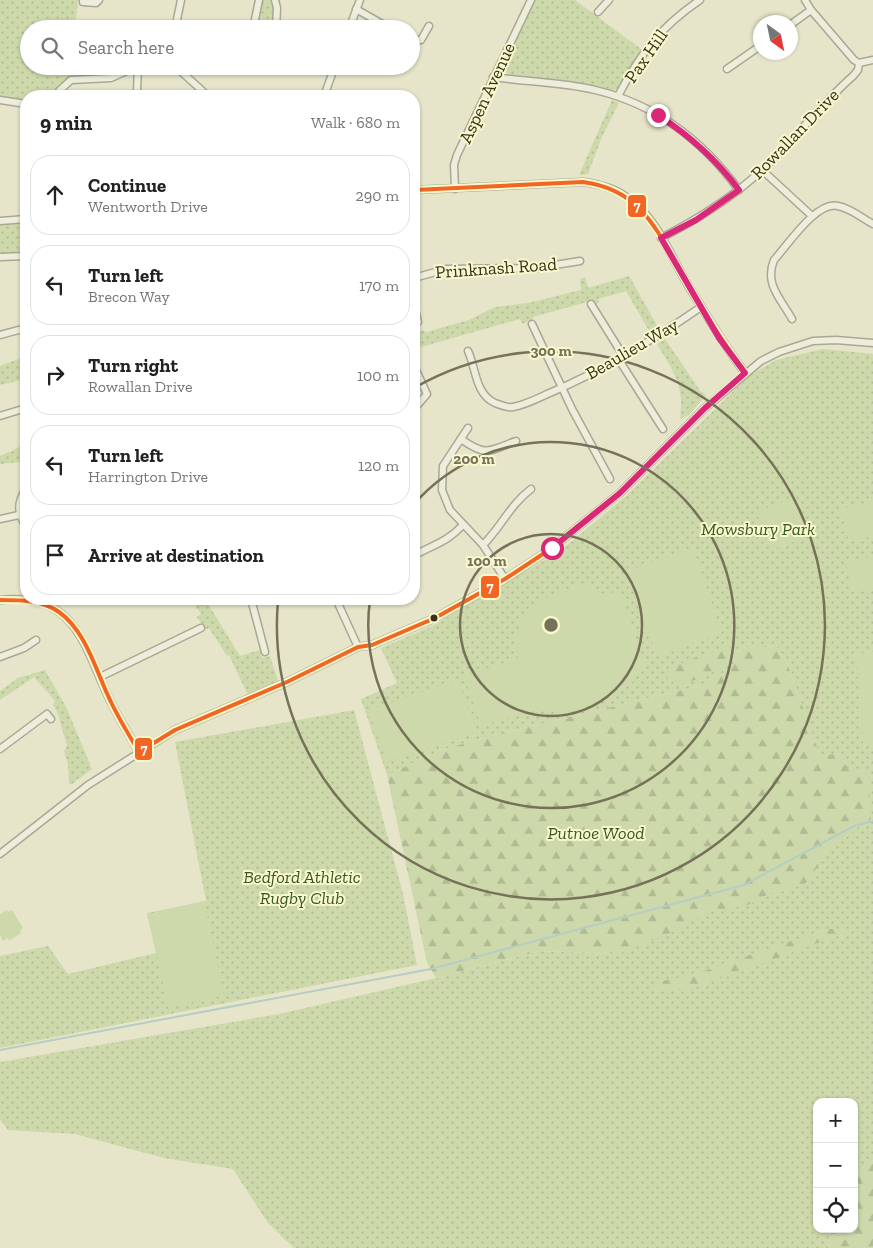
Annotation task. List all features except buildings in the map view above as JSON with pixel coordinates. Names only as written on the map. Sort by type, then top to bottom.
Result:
[{"type":"street","points":[[83,0],[83,2],[96,3],[100,0]]},
{"type":"street","points":[[177,20],[181,0]]},
{"type":"street","points":[[255,20],[259,0]]},
{"type":"street","points":[[275,0],[276,20]]},
{"type":"street","points":[[352,20],[360,0]]},
{"type":"street","name":"Aspen Avenue","points":[[455,188],[454,165],[457,155],[530,0]]},
{"type":"street","points":[[598,12],[608,0]]},
{"type":"street","points":[[805,0],[811,10],[854,60],[859,63],[873,60]]},
{"type":"street","name":"Pax Hill","points":[[618,96],[655,38],[697,1]]},
{"type":"street","points":[[356,9],[375,20]]},
{"type":"street","points":[[798,19],[811,10]]},
{"type":"street","points":[[420,40],[429,26]]},
{"type":"street","points":[[727,69],[753,51]]},
{"type":"street","name":"Rowallan Drive","points":[[661,238],[696,220],[739,190],[762,170],[814,114],[853,76],[858,70],[859,63]]},
{"type":"street","points":[[60,90],[71,80],[111,78],[118,75]]},
{"type":"street","points":[[137,90],[138,75]]},
{"type":"street","points":[[185,75],[201,90]]},
{"type":"street","points":[[326,90],[332,75]]},
{"type":"street","points":[[493,77],[565,84],[618,96],[658,115],[688,135],[712,156],[739,190]]},
{"type":"street","points":[[0,100],[20,103]]},
{"type":"street","points":[[762,170],[812,216]]},
{"type":"street","points":[[420,190],[562,182],[602,185],[619,192],[639,207],[650,219],[719,338],[745,373]]},
{"type":"street","points":[[792,319],[773,289],[771,268],[774,260],[812,216],[822,208],[832,205],[840,206],[873,224]]},
{"type":"street","points":[[0,221],[20,219]]},
{"type":"street","points":[[0,257],[20,256]]},
{"type":"street","name":"Prinknash Road","points":[[420,276],[446,269],[536,268],[580,260]]},
{"type":"street","points":[[591,304],[663,428]]},
{"type":"street","name":"Beaulieu Way","points":[[468,351],[476,369],[481,390],[494,402],[512,407],[562,387],[622,359],[701,307]]},
{"type":"street","points":[[532,324],[562,387],[610,479]]},
{"type":"street","points":[[0,335],[20,330]]},
{"type":"street","points":[[0,854],[82,789],[175,730],[287,682],[358,647],[372,645],[435,618],[506,579],[552,548],[620,493],[705,408],[745,373],[778,352],[813,342],[836,340],[873,343]]},
{"type":"street","points":[[420,373],[429,392],[420,403]]},
{"type":"street","points":[[0,416],[20,410]]},
{"type":"street","points":[[468,428],[443,466],[441,477],[445,500],[450,510],[483,545],[506,579]]},
{"type":"street","points":[[461,438],[480,451],[487,452],[516,441]]},
{"type":"street","points":[[483,545],[502,524],[509,510],[531,489]]},
{"type":"street","points":[[0,519],[19,515],[20,506]]},
{"type":"street","points":[[420,552],[451,538],[463,525]]},
{"type":"street","points":[[0,600],[20,599]]},
{"type":"street","points":[[48,605],[63,614],[76,626],[120,719],[139,752]]},
{"type":"street","points":[[253,605],[265,652]]},
{"type":"street","points":[[339,605],[358,647]]},
{"type":"street","points":[[100,677],[201,628]]},
{"type":"street","points":[[0,657],[24,648],[36,640]]},
{"type":"street","points":[[0,749],[47,714],[51,719]]},
{"type":"green space","points":[[0,0],[78,0],[76,20],[20,20],[20,75],[76,75],[62,84],[58,90],[20,90],[20,100],[0,98]]},
{"type":"green space","points":[[263,0],[270,0],[274,4],[273,20],[257,20],[259,5]]},
{"type":"green space","points":[[534,0],[575,0],[641,49],[618,89],[610,91],[578,83],[510,77],[502,66]]},
{"type":"green space","points":[[612,100],[619,103],[602,137],[588,174],[579,175]]},
{"type":"green space","points":[[20,222],[20,252],[0,253],[0,224]]},
{"type":"green space","points":[[629,276],[659,329],[651,334],[626,291],[598,299],[600,302],[597,304],[593,301],[588,304],[587,302],[533,317],[533,319],[523,324],[520,319],[420,347],[420,330],[426,332],[469,320],[495,307],[528,303],[581,290],[580,279],[585,277],[588,288]]},
{"type":"green space","points":[[665,339],[701,392],[706,395],[689,415],[680,419],[681,397],[679,388],[673,371],[657,344]]},
{"type":"green space","name":"Mowsbury Park","points":[[823,349],[873,354],[873,1160],[858,1172],[858,1098],[813,1098],[813,1233],[830,1233],[828,1248],[294,1248],[268,1223],[233,1169],[164,1158],[75,1134],[8,1130],[0,1119],[0,1062],[279,1014],[436,978],[540,951],[618,954],[848,770],[841,754],[820,756],[788,666],[776,645],[741,648],[730,669],[699,686],[494,735],[441,750],[387,775],[361,699],[397,683],[381,648],[432,626],[560,551],[626,496],[749,376],[776,360]]},
{"type":"green space","points":[[20,358],[20,380],[0,385],[0,366]]},
{"type":"green space","points":[[20,447],[20,462],[0,464],[0,456]]},
{"type":"green space","points":[[796,497],[810,536],[771,550],[757,512]]},
{"type":"green space","points":[[873,501],[873,536],[849,542],[841,509]]},
{"type":"green space","points":[[693,548],[722,633],[657,656],[627,571]]},
{"type":"green space","points":[[873,556],[873,587],[852,592],[846,562]]},
{"type":"green space","points":[[583,583],[605,595],[620,590],[646,669],[635,673],[633,682],[603,701],[562,715],[541,708],[481,726],[464,676],[518,658],[515,637],[525,614],[549,596]]},
{"type":"green space","points":[[195,605],[209,605],[240,656],[260,650],[262,658],[270,656],[278,681],[248,695],[229,655],[227,656],[209,628],[205,630],[197,617],[201,614]]},
{"type":"green space","points":[[725,645],[736,651],[728,665],[695,680],[677,685],[664,676],[675,666],[703,654],[707,655]]},
{"type":"green space","name":"Putnoe Wood","points":[[776,645],[788,666],[820,755],[841,754],[848,769],[868,770],[871,819],[831,849],[804,885],[769,894],[748,905],[708,912],[675,931],[618,954],[540,951],[436,978],[427,963],[387,775],[441,750],[494,735],[699,686],[730,669],[741,648]]},
{"type":"green space","points":[[873,652],[873,744],[863,745],[856,653]]},
{"type":"green space","points":[[45,670],[67,709],[92,769],[72,784],[69,784],[68,764],[64,751],[67,746],[58,714],[53,705],[55,701],[34,677],[0,700],[0,691],[18,678]]},
{"type":"green space","points":[[458,680],[477,732],[386,762],[369,710]]},
{"type":"green space","name":"Bedford Athletic Rugby Club","points":[[354,710],[403,894],[417,965],[0,1048],[0,956],[48,946],[68,974],[156,953],[147,913],[206,901],[175,742]]},
{"type":"green space","points":[[204,901],[224,995],[168,1008],[148,914]]},
{"type":"green space","points":[[7,910],[8,912],[12,910],[23,928],[20,931],[21,933],[9,941],[8,938],[3,941],[0,935],[0,914]]},
{"type":"green space","points":[[826,929],[856,929],[691,989],[656,991],[657,982],[692,975]]},
{"type":"green space","points":[[873,1160],[873,1248],[828,1248],[830,1233],[858,1233],[858,1172]]},
{"type":"waterway","points":[[0,1050],[431,969],[744,885],[854,826],[873,821]]},
{"type":"transit line","name":"7","points":[[46,605],[69,620],[84,641],[114,708],[139,752],[175,730],[287,682],[358,647],[372,645],[435,618],[505,579],[552,548],[620,493],[705,408],[745,373],[687,283],[658,232],[636,205],[621,195],[604,187],[583,182],[420,190]]},
{"type":"transit line","name":"7","points":[[0,600],[20,601]]},
{"type":"route","points":[[552,548],[620,493],[705,408],[745,373],[719,338],[661,238],[696,220],[739,190],[712,156],[680,129],[658,115]]}]
